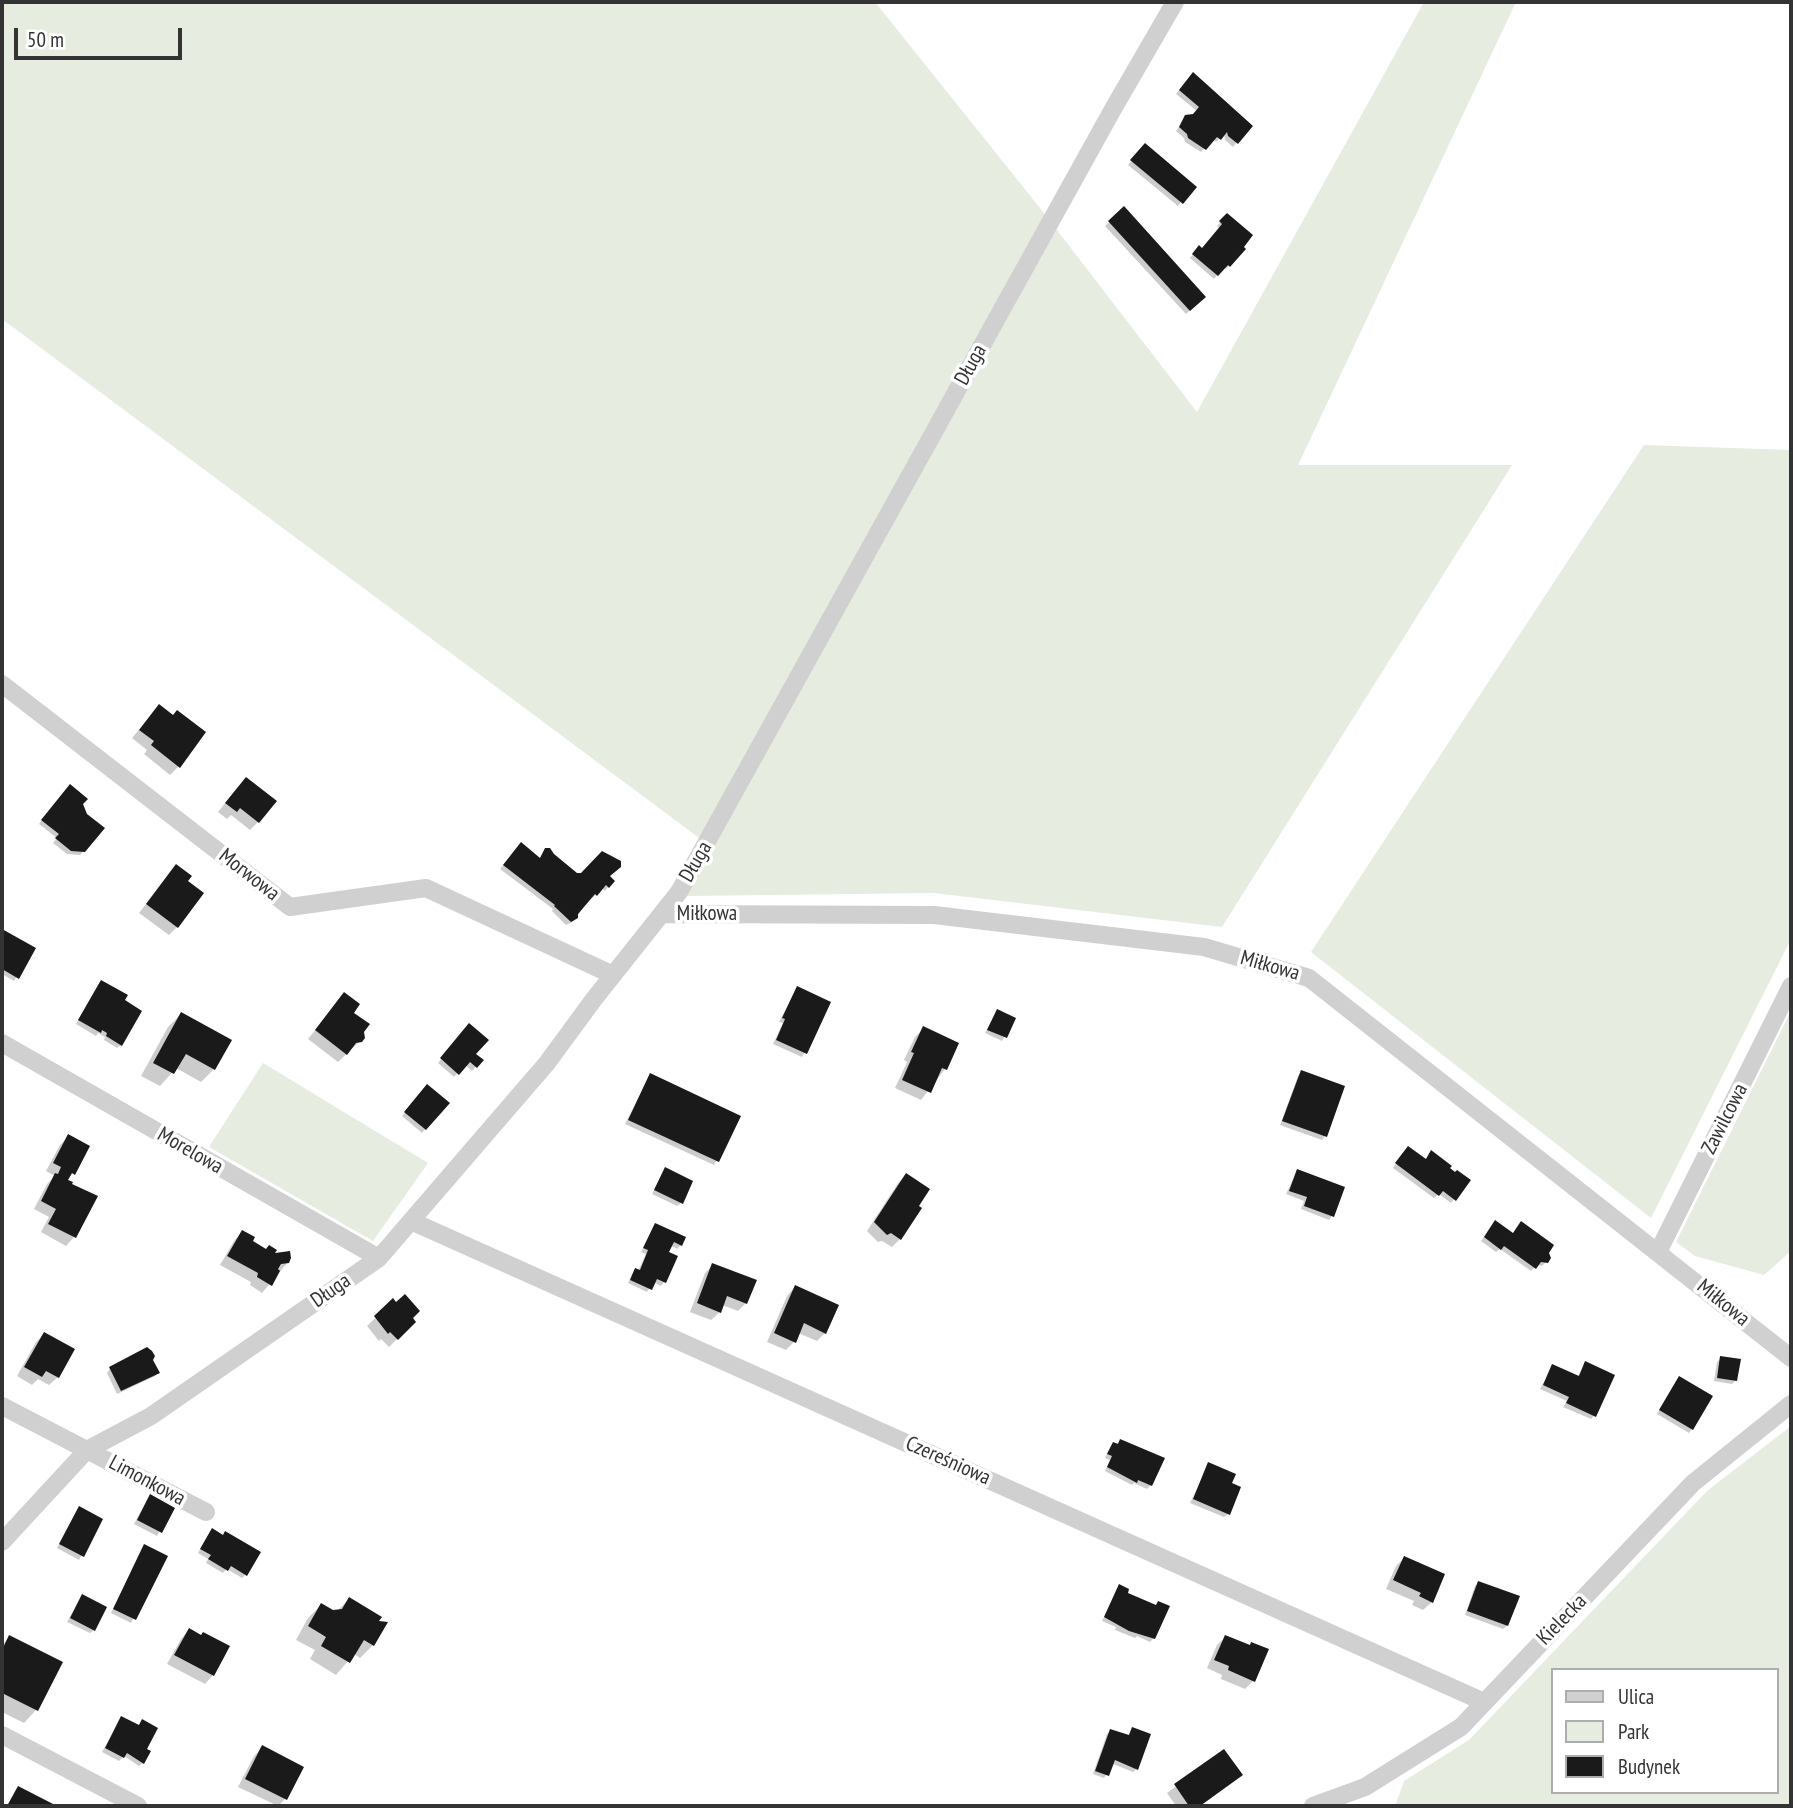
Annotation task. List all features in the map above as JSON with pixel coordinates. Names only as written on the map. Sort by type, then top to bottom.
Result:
[{"type":"street","name":"Długa","points":[[2,1542],[88,1450],[151,1416],[379,1258],[547,1063],[679,892],[1175,2]]},
{"type":"street","name":"Morwowa","points":[[2,684],[290,907],[426,888],[613,975]]},
{"type":"street","name":"Miłkowa","points":[[662,914],[934,915],[1204,947],[1309,978],[1791,1358]]},
{"type":"street","name":"Zawilcowa","points":[[1658,1252],[1791,986]]},
{"type":"street","name":"Morelowa","points":[[2,1043],[379,1258]]},
{"type":"street","name":"Czereśniowa","points":[[411,1221],[1485,1702]]},
{"type":"street","name":"Kielecka","points":[[1313,1806],[1365,1787],[1461,1727],[1693,1483],[1791,1404]]},
{"type":"street","name":"Limonkowa","points":[[2,1406],[206,1512]]},
{"type":"street","points":[[2,1735],[116,1801],[138,1806]]},
{"type":"green space","points":[[2,2],[875,2],[1040,208],[1197,412],[1424,2],[1516,2],[1298,465],[1512,465],[1222,927],[934,893],[686,896],[714,849],[2,319]]},
{"type":"green space","points":[[1644,445],[1791,450],[1791,939],[1651,1218],[1311,952]]},
{"type":"green space","points":[[1791,1011],[1791,1251],[1764,1275],[1695,1256],[1676,1242]]},
{"type":"green space","points":[[263,1063],[428,1163],[373,1241],[209,1147]]},
{"type":"green space","points":[[1791,1426],[1791,1806],[1395,1806],[1404,1781],[1469,1740],[1707,1491]]},
{"type":"building","points":[[1193,72],[1253,126],[1238,144],[1227,132],[1221,140],[1217,137],[1206,150],[1188,138],[1179,127],[1185,115],[1193,114],[1199,107],[1179,90]]},
{"type":"building","points":[[1145,143],[1197,187],[1183,204],[1130,160]]},
{"type":"building","points":[[1124,206],[1206,297],[1190,311],[1108,221]]},
{"type":"building","points":[[1227,213],[1253,235],[1244,247],[1246,249],[1218,276],[1192,254],[1199,245],[1202,248],[1222,224],[1219,221]]},
{"type":"building","points":[[159,704],[173,715],[177,710],[206,732],[180,768],[151,745],[154,741],[139,730]]},
{"type":"building","points":[[246,777],[277,801],[259,823],[240,808],[237,812],[225,803]]},
{"type":"building","points":[[70,784],[88,799],[83,804],[87,814],[105,828],[85,852],[71,851],[55,838],[59,834],[41,820]]},
{"type":"building","points":[[521,842],[540,858],[545,848],[550,848],[577,873],[581,873],[602,851],[621,861],[621,867],[610,876],[615,881],[609,888],[606,885],[597,896],[595,894],[578,914],[578,918],[571,922],[555,905],[503,865]]},
{"type":"building","points":[[176,864],[192,876],[188,881],[204,893],[178,928],[146,904]]},
{"type":"building","points":[[2,929],[36,948],[19,979],[2,969]]},
{"type":"building","points":[[101,980],[128,995],[125,1000],[142,1011],[122,1046],[106,1036],[107,1033],[102,1030],[101,1033],[78,1020]]},
{"type":"building","points":[[797,986],[831,1002],[807,1054],[776,1040],[785,1019],[782,1018]]},
{"type":"building","points":[[344,992],[360,1004],[354,1013],[370,1024],[364,1032],[365,1038],[356,1043],[347,1055],[315,1030]]},
{"type":"building","points":[[997,1009],[1016,1018],[1007,1038],[987,1030]]},
{"type":"building","points":[[181,1012],[232,1040],[215,1070],[186,1054],[174,1074],[153,1063]]},
{"type":"building","points":[[469,1023],[489,1040],[476,1054],[484,1060],[477,1068],[470,1062],[459,1075],[440,1058]]},
{"type":"building","points":[[923,1026],[959,1043],[947,1070],[942,1068],[931,1093],[902,1080]]},
{"type":"building","points":[[1301,1070],[1345,1086],[1327,1137],[1282,1121]]},
{"type":"building","points":[[650,1073],[741,1116],[719,1162],[628,1120]]},
{"type":"building","points":[[427,1084],[450,1103],[426,1130],[404,1112]]},
{"type":"building","points":[[68,1134],[90,1146],[75,1175],[72,1173],[68,1180],[98,1196],[76,1238],[48,1224],[56,1209],[41,1201],[55,1173],[58,1174],[61,1167],[53,1163]]},
{"type":"building","points":[[1408,1146],[1426,1159],[1431,1150],[1452,1166],[1450,1168],[1455,1172],[1457,1170],[1471,1180],[1456,1201],[1443,1191],[1439,1196],[1395,1163]]},
{"type":"building","points":[[665,1167],[693,1181],[683,1204],[654,1190]]},
{"type":"building","points":[[1297,1169],[1345,1187],[1334,1217],[1304,1206],[1307,1197],[1289,1191]]},
{"type":"building","points":[[906,1173],[930,1189],[919,1206],[922,1208],[901,1240],[891,1233],[887,1235],[874,1222]]},
{"type":"building","points":[[1495,1220],[1513,1233],[1521,1221],[1554,1245],[1549,1253],[1551,1258],[1548,1263],[1541,1262],[1536,1269],[1504,1246],[1501,1250],[1484,1237]]},
{"type":"building","points":[[655,1223],[686,1237],[682,1246],[674,1242],[669,1252],[678,1256],[666,1283],[657,1279],[652,1290],[630,1280],[635,1268],[640,1270],[648,1250],[643,1248]]},
{"type":"building","points":[[242,1230],[255,1237],[253,1241],[266,1249],[269,1245],[277,1250],[275,1253],[290,1251],[289,1263],[281,1264],[272,1286],[257,1277],[258,1273],[227,1256]]},
{"type":"building","points":[[712,1263],[757,1280],[747,1304],[727,1296],[721,1313],[697,1303]]},
{"type":"building","points":[[795,1285],[839,1305],[826,1334],[804,1323],[796,1343],[774,1333]]},
{"type":"building","points":[[405,1294],[420,1311],[413,1318],[416,1322],[398,1340],[390,1332],[388,1334],[374,1316],[393,1298],[396,1302]]},
{"type":"building","points":[[44,1332],[75,1349],[59,1378],[46,1371],[42,1377],[24,1367]]},
{"type":"building","points":[[147,1347],[155,1356],[153,1360],[160,1373],[121,1391],[109,1367]]},
{"type":"building","points":[[1720,1356],[1741,1359],[1737,1381],[1717,1378]]},
{"type":"building","points":[[1585,1361],[1615,1375],[1596,1417],[1566,1403],[1569,1397],[1543,1385],[1552,1364],[1579,1376]]},
{"type":"building","points":[[1679,1376],[1713,1396],[1693,1430],[1659,1410]]},
{"type":"building","points":[[1120,1439],[1165,1458],[1152,1486],[1138,1480],[1137,1483],[1107,1467],[1112,1456],[1107,1454],[1113,1442],[1118,1444]]},
{"type":"building","points":[[1208,1462],[1236,1474],[1232,1483],[1241,1487],[1230,1515],[1193,1499]]},
{"type":"building","points":[[150,1494],[175,1508],[162,1533],[137,1520]]},
{"type":"building","points":[[79,1506],[103,1519],[84,1557],[59,1544]]},
{"type":"building","points":[[212,1528],[223,1535],[225,1531],[261,1552],[247,1576],[231,1566],[228,1571],[208,1559],[211,1555],[200,1549]]},
{"type":"building","points":[[144,1544],[168,1556],[136,1620],[113,1609]]},
{"type":"building","points":[[1404,1556],[1445,1574],[1433,1603],[1419,1596],[1421,1593],[1393,1580]]},
{"type":"building","points":[[1478,1581],[1520,1596],[1508,1626],[1467,1611]]},
{"type":"building","points":[[1119,1584],[1129,1589],[1128,1593],[1156,1605],[1158,1601],[1170,1606],[1155,1639],[1129,1631],[1104,1617]]},
{"type":"building","points":[[82,1594],[107,1607],[95,1631],[70,1618]]},
{"type":"building","points":[[349,1597],[382,1617],[379,1621],[388,1622],[374,1646],[364,1640],[350,1663],[321,1646],[326,1637],[308,1626],[321,1603],[333,1610],[342,1609]]},
{"type":"building","points":[[189,1628],[230,1646],[214,1676],[174,1655]]},
{"type":"building","points":[[9,1635],[63,1662],[38,1711],[2,1693],[2,1650]]},
{"type":"building","points":[[1225,1635],[1269,1649],[1255,1682],[1228,1670],[1229,1666],[1214,1660]]},
{"type":"building","points":[[121,1716],[139,1725],[142,1719],[158,1728],[147,1749],[151,1751],[144,1764],[127,1753],[124,1758],[105,1748]]},
{"type":"building","points":[[1132,1727],[1151,1734],[1138,1770],[1115,1760],[1109,1776],[1095,1771],[1110,1729],[1129,1735]]},
{"type":"building","points":[[262,1745],[304,1767],[287,1800],[245,1779]]},
{"type":"building","points":[[1224,1749],[1243,1775],[1200,1806],[1189,1806],[1174,1784]]},
{"type":"building","points":[[18,1786],[57,1806],[7,1806]]}]
